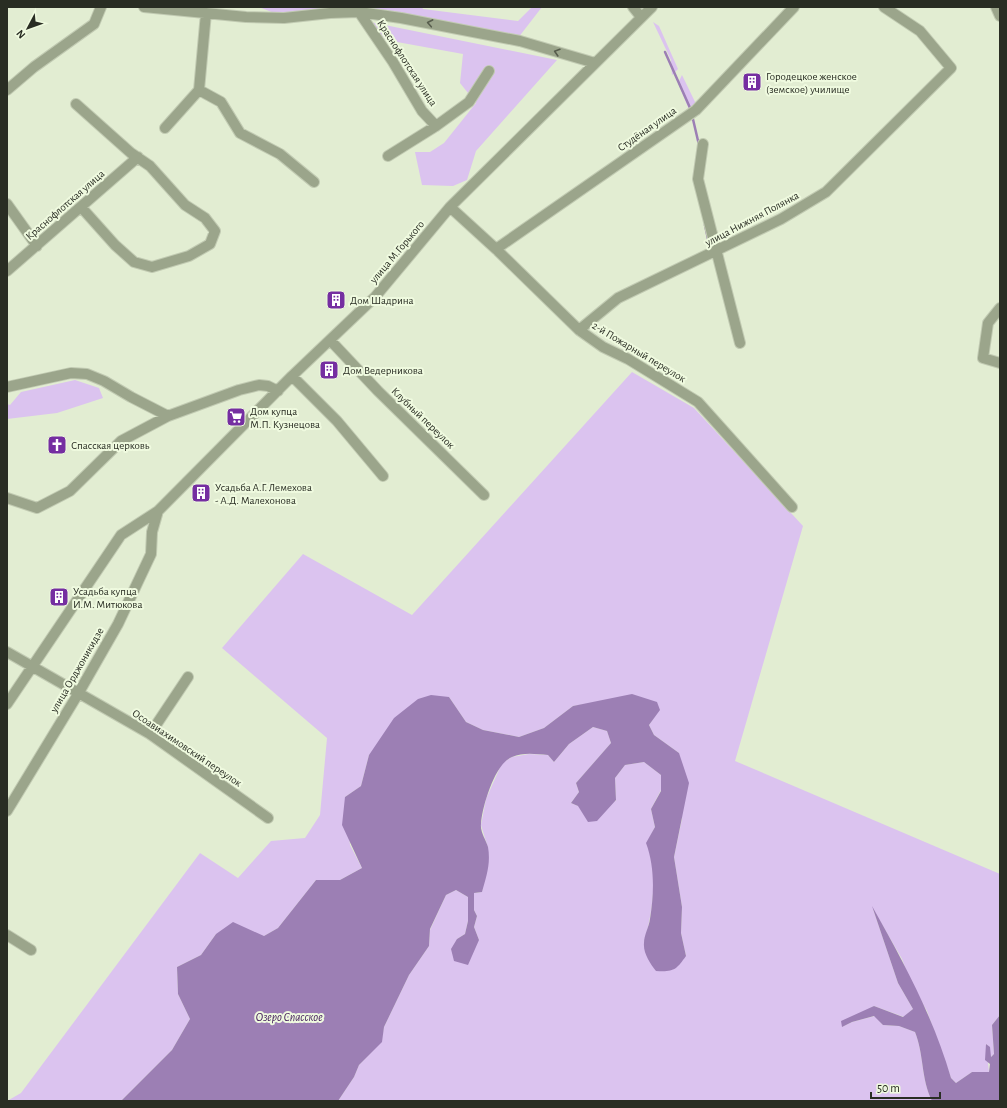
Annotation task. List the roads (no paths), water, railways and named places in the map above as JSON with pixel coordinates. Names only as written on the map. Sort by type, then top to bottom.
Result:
[{"type":"street","points":[[7,90],[34,67],[94,24],[101,7]]},
{"type":"street","name":"Краснофлотская улица","points":[[144,7],[246,17],[284,18],[330,13],[359,12],[401,18],[520,40],[594,63]]},
{"type":"street","name":"Краснофлотская улица","points":[[330,13],[341,7]]},
{"type":"street","points":[[633,7],[641,17]]},
{"type":"street","name":"улица М.Горького","points":[[7,704],[121,535],[158,511],[292,376],[375,297],[450,207],[568,92],[594,63],[652,7]]},
{"type":"street","name":"Студёная улица","points":[[496,249],[696,110],[794,7]]},
{"type":"street","name":"улица Нижняя Полянка","points":[[579,330],[618,298],[781,219],[826,192],[951,68],[920,31],[884,7]]},
{"type":"street","points":[[996,7],[1000,16]]},
{"type":"street","name":"Краснофлотская улица","points":[[359,12],[393,62],[422,111],[436,126]]},
{"type":"street","points":[[165,128],[199,90],[206,13]]},
{"type":"street","points":[[388,156],[436,126],[469,102],[489,71]]},
{"type":"street","points":[[199,90],[221,102],[240,133],[280,154],[314,182]]},
{"type":"street","points":[[76,104],[150,166],[185,205],[205,218],[215,231],[210,244],[188,256],[152,267],[134,262],[115,245],[82,207]]},
{"type":"street","points":[[703,144],[698,179],[715,251],[740,343]]},
{"type":"street","name":"Краснофлотская улица","points":[[7,271],[138,157]]},
{"type":"street","points":[[7,204],[37,246]]},
{"type":"street","name":"2-й Пожарный переулок","points":[[450,207],[496,249],[579,330],[603,347],[628,358],[698,402],[792,506]]},
{"type":"street","points":[[1000,308],[988,323],[984,358],[1000,363]]},
{"type":"street","name":"Клубный переулок","points":[[330,340],[378,391],[484,494]]},
{"type":"street","points":[[7,387],[71,373],[88,374],[104,381],[168,416]]},
{"type":"street","points":[[292,376],[337,421],[383,476]]},
{"type":"street","points":[[7,498],[37,508],[70,491],[121,441],[168,416],[239,390],[258,385],[268,386],[278,391]]},
{"type":"street","name":"улица Орджоникидзе","points":[[7,811],[78,694],[118,624],[151,554],[152,532],[158,511]]},
{"type":"street","name":"Осоавиахимовский переулок","points":[[7,652],[32,668],[150,734],[268,818]]},
{"type":"street","points":[[150,734],[188,677]]},
{"type":"street","points":[[7,935],[31,950]]},
{"type":"water","name":"Озеро Спасское","points":[[632,694],[657,702],[660,710],[649,725],[654,735],[679,753],[689,783],[674,857],[682,907],[681,933],[686,956],[677,967],[667,971],[656,971],[647,958],[644,947],[644,940],[650,919],[653,890],[651,861],[646,843],[655,827],[651,809],[661,791],[661,775],[644,762],[625,765],[615,778],[616,800],[597,821],[588,822],[578,806],[571,803],[579,792],[576,783],[611,743],[607,731],[593,727],[569,744],[554,762],[548,755],[516,755],[506,761],[500,768],[490,786],[482,816],[482,833],[489,853],[488,865],[482,892],[474,893],[474,910],[477,916],[474,927],[479,940],[468,965],[454,961],[451,949],[457,939],[465,934],[468,921],[468,897],[456,890],[446,895],[430,929],[429,946],[409,975],[384,1027],[382,1042],[359,1065],[354,1077],[338,1101],[121,1101],[172,1050],[190,1019],[178,994],[177,967],[201,955],[216,934],[233,922],[264,936],[278,928],[316,880],[340,880],[362,868],[342,825],[345,797],[361,786],[369,755],[394,718],[418,699],[431,695],[449,697],[466,722],[483,730],[519,737],[544,728],[573,706]]},
{"type":"water","points":[[872,906],[916,989],[944,1055],[951,1078],[956,1083],[972,1072],[989,1072],[990,1064],[985,1060],[986,1044],[990,1047],[991,1057],[994,1054],[992,1025],[1000,1015],[1000,1101],[932,1101],[928,1093],[920,1049],[915,1032],[899,1026],[883,1025],[874,1016],[852,1022],[842,1027],[841,1021],[874,1006],[903,1017],[913,1009],[898,983]]},
{"type":"waterway","points":[[665,52],[691,110]]},
{"type":"waterway","points":[[692,115],[699,145]]},
{"type":"waterway","points":[[705,225],[710,248]]},
{"type":"place","name":"Городецкое женское (земское) училище","points":[[752,82]]},
{"type":"place","name":"Дом Шадрина","points":[[336,300]]},
{"type":"place","name":"Дом Ведерникова","points":[[329,370]]},
{"type":"place","name":"Дом купца М.П. Кузнецова","points":[[236,417]]},
{"type":"place","name":"Спасская церковь","points":[[57,445]]},
{"type":"place","name":"Усадьба А.Г. Лемехова - А.Д. Малехонова","points":[[201,493]]},
{"type":"place","name":"Усадьба купца И.М. Митюкова","points":[[59,597]]}]
